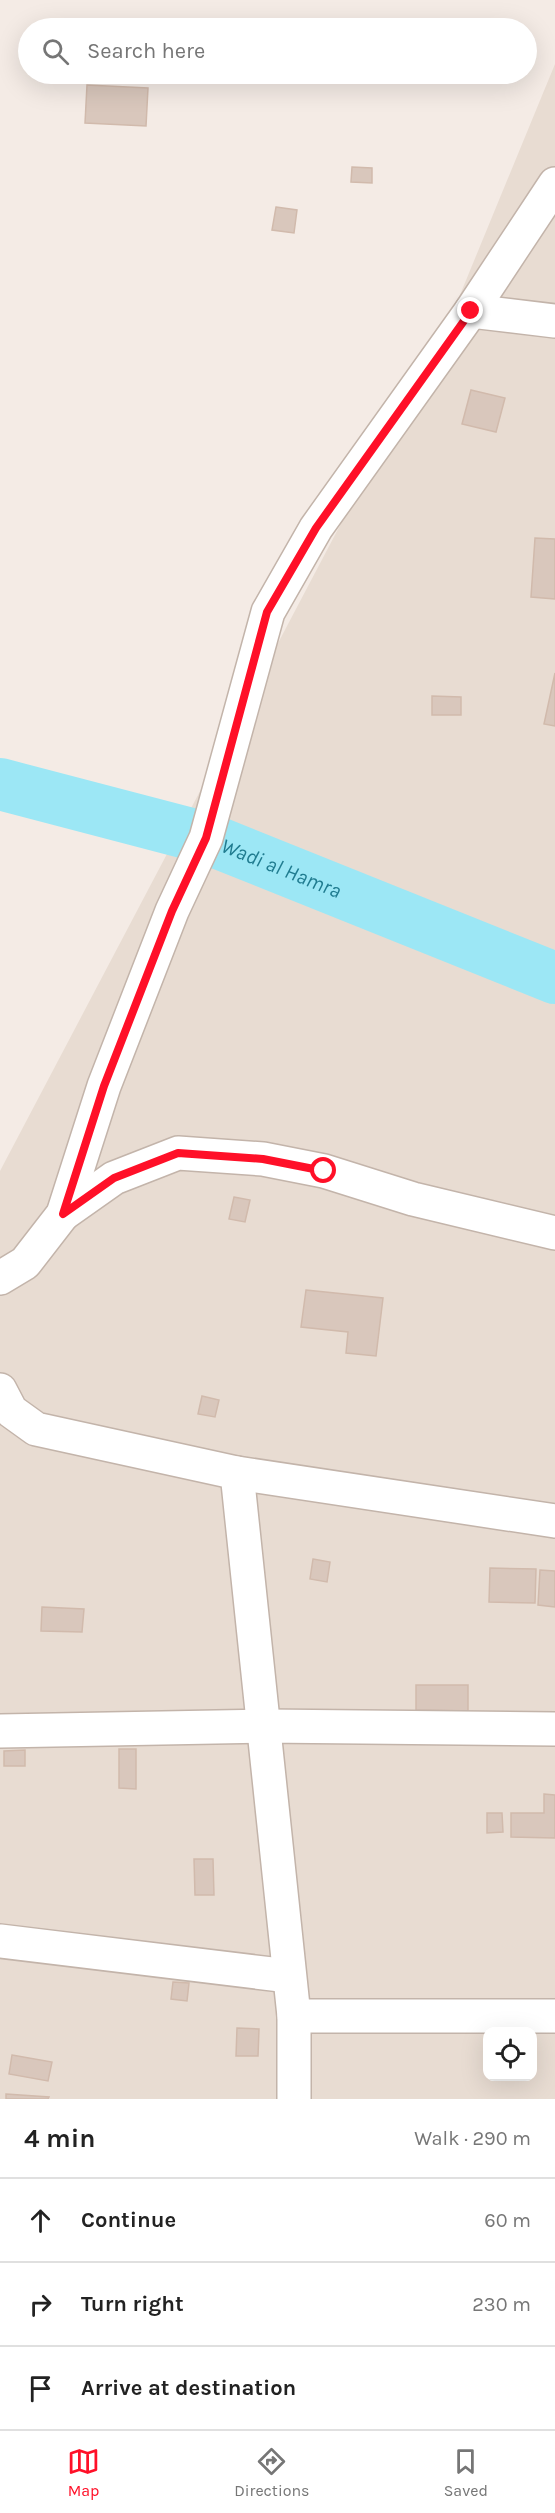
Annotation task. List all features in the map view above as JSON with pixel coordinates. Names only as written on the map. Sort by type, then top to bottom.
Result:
[{"type":"street","points":[[63,1214],[104,1086],[172,911],[206,838],[267,612],[316,528],[471,311],[555,184]]},
{"type":"street","points":[[471,311],[555,321]]},
{"type":"street","points":[[0,1278],[25,1263],[63,1214],[114,1178],[178,1153],[263,1159],[324,1171],[413,1199],[555,1233]]},
{"type":"street","points":[[0,1390],[11,1411],[36,1429],[237,1473],[555,1521]]},
{"type":"street","points":[[237,1473],[294,2016],[294,2099]]},
{"type":"street","points":[[0,1731],[264,1726],[555,1729]]},
{"type":"street","points":[[0,1941],[289,1976]]},
{"type":"street","points":[[294,2016],[555,2016]]},
{"type":"shaded area","points":[[555,64],[555,2099],[0,2099],[0,1171],[455,307]]},
{"type":"building","points":[[87,85],[148,88],[146,126],[85,123]]},
{"type":"building","points":[[352,167],[372,168],[372,183],[351,182]]},
{"type":"building","points":[[276,207],[297,210],[294,233],[272,230]]},
{"type":"building","points":[[471,390],[505,398],[496,432],[462,424]]},
{"type":"building","points":[[535,538],[555,539],[555,599],[531,597]]},
{"type":"building","points":[[555,673],[555,726],[544,724]]},
{"type":"building","points":[[432,696],[461,697],[461,715],[432,715]]},
{"type":"building","points":[[234,1197],[250,1200],[245,1222],[229,1219]]},
{"type":"building","points":[[306,1290],[383,1298],[376,1356],[346,1353],[348,1332],[301,1327]]},
{"type":"building","points":[[202,1396],[219,1400],[215,1417],[198,1414]]},
{"type":"building","points":[[313,1559],[330,1562],[327,1582],[310,1579]]},
{"type":"building","points":[[490,1568],[536,1569],[535,1603],[489,1602]]},
{"type":"building","points":[[540,1570],[555,1571],[555,1607],[538,1605]]},
{"type":"building","points":[[42,1607],[84,1609],[82,1632],[41,1631]]},
{"type":"building","points":[[416,1685],[468,1685],[468,1711],[416,1710]]},
{"type":"building","points":[[119,1749],[136,1749],[136,1789],[119,1788]]},
{"type":"building","points":[[25,1750],[25,1766],[4,1766],[4,1751]]},
{"type":"building","points":[[544,1794],[555,1795],[555,1838],[511,1837],[511,1813],[544,1813]]},
{"type":"building","points":[[487,1813],[502,1813],[503,1832],[487,1833]]},
{"type":"building","points":[[194,1859],[213,1859],[214,1895],[195,1895]]},
{"type":"building","points":[[173,1982],[189,1983],[187,2001],[171,1999]]},
{"type":"building","points":[[237,2028],[259,2029],[258,2056],[236,2056]]},
{"type":"building","points":[[12,2055],[52,2062],[48,2081],[9,2074]]},
{"type":"building","points":[[6,2094],[49,2097],[48,2099],[6,2099]]},
{"type":"waterway","name":"Wadi al Hamra","points":[[0,784],[206,838],[555,978]]},
{"type":"route","points":[[324,1171],[263,1159],[178,1153],[114,1178],[63,1214],[104,1086],[172,911],[206,838],[267,612],[316,528],[471,311]]}]
